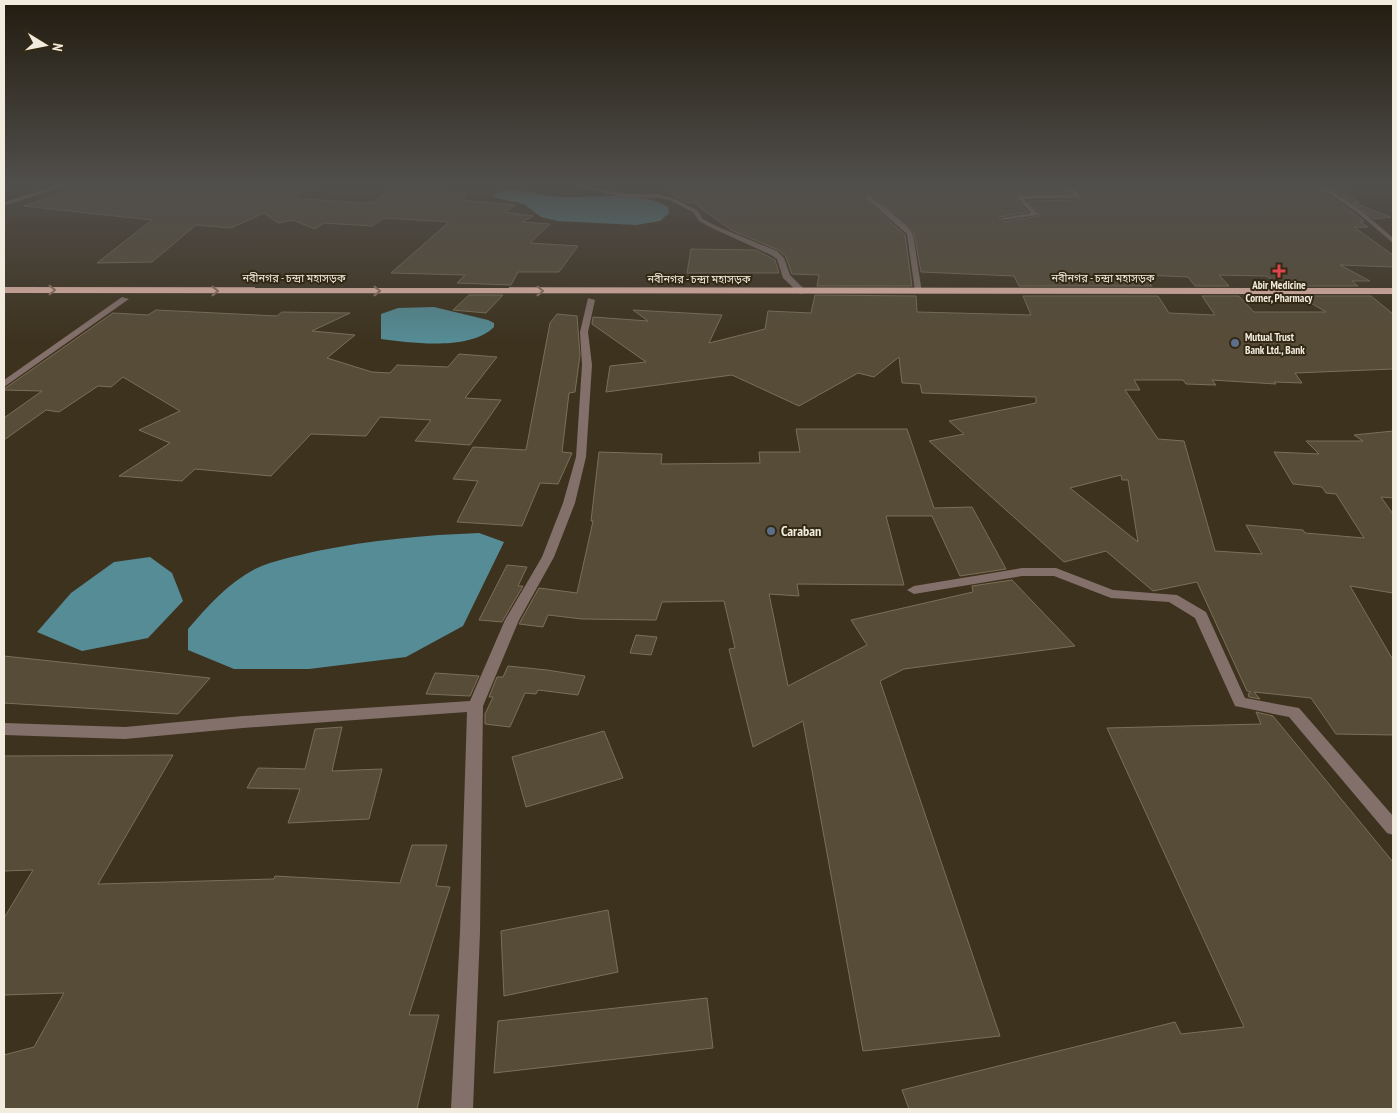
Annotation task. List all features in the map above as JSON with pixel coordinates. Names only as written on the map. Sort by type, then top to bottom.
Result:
[{"type":"highway","name":"নবীনগর - চন্দ্রা মহাসড়ক","points":[[4,290],[1393,291]]},
{"type":"highway","name":"নবীনগর - চন্দ্রা মহাসড়ক","points":[[4,299],[1393,300]]},
{"type":"street","points":[[739,238],[774,253],[780,258],[786,276],[803,292]]},
{"type":"street","points":[[911,238],[919,291]]},
{"type":"street","points":[[4,384],[125,299]]},
{"type":"street","points":[[462,1109],[470,932],[476,706],[512,620],[548,557],[569,503],[581,457],[587,365],[584,332],[591,300]]},
{"type":"street","points":[[914,590],[1022,572],[1056,572],[1111,594],[1172,598],[1201,615],[1240,702],[1294,712],[1393,828]]},
{"type":"street","points":[[4,730],[125,733],[243,722],[476,706]]},
{"type":"water","points":[[434,307],[488,320],[494,323],[494,327],[484,335],[471,340],[456,342],[424,343],[381,339],[381,314],[398,308]]},
{"type":"water","points":[[479,533],[504,542],[463,626],[406,657],[309,669],[234,669],[188,650],[188,629],[195,621],[227,588],[262,566],[317,551],[358,544],[418,537]]},
{"type":"water","points":[[150,557],[172,573],[183,601],[148,638],[82,651],[37,632],[71,593],[114,562]]},
{"type":"building","points":[[129,238],[181,238],[152,262],[97,263]]},
{"type":"building","points":[[431,238],[535,238],[530,243],[578,246],[559,272],[518,272],[511,285],[457,283],[465,275],[391,273]]},
{"type":"building","points":[[750,238],[905,238],[912,286],[817,286],[819,275],[792,274],[786,257],[778,250]]},
{"type":"building","points":[[915,238],[1369,238],[1393,255],[1393,267],[1340,265],[1370,281],[1352,281],[1358,286],[1283,286],[1266,276],[1219,275],[1229,286],[1195,286],[1188,277],[1145,275],[1152,286],[1019,286],[1014,276],[921,272]]},
{"type":"building","points":[[691,249],[756,250],[775,260],[779,273],[687,273]]},
{"type":"building","points":[[469,295],[503,295],[486,313],[453,310]]},
{"type":"building","points":[[815,295],[916,296],[917,312],[1031,315],[1023,296],[1158,296],[1169,313],[1215,315],[1202,296],[1239,296],[1254,312],[1326,312],[1299,296],[1371,296],[1393,314],[1393,369],[1295,373],[1302,383],[1274,382],[1276,384],[1212,380],[1216,385],[1186,384],[1183,380],[1134,380],[1140,390],[1125,390],[1158,439],[1184,441],[1215,551],[1262,554],[1246,525],[1364,538],[1336,494],[1326,493],[1322,487],[1293,484],[1274,452],[1319,454],[1306,441],[1363,441],[1354,435],[1393,431],[1393,498],[1381,497],[1393,514],[1393,593],[1350,586],[1393,660],[1393,735],[1336,734],[1311,698],[1254,692],[1260,699],[1249,697],[1248,694],[1251,692],[1247,691],[1197,582],[1153,591],[1106,551],[1064,562],[929,441],[964,434],[949,421],[1036,403],[1036,397],[922,393],[920,384],[902,383],[899,357],[874,377],[858,373],[799,406],[732,375],[606,392],[610,366],[646,362],[592,324],[593,317],[648,321],[633,310],[722,315],[709,343],[765,329],[768,311],[811,313]],"holes":[[[1121,475],[1122,480],[1128,480],[1138,542],[1070,488]]]},
{"type":"building","points":[[156,310],[277,316],[282,312],[350,313],[312,331],[355,335],[327,358],[372,372],[390,373],[397,365],[448,367],[459,354],[497,357],[465,398],[501,400],[470,445],[415,441],[431,420],[380,417],[366,436],[311,434],[271,476],[195,469],[182,481],[119,476],[170,443],[139,430],[180,411],[123,377],[111,387],[98,386],[59,412],[46,410],[4,440],[4,418],[42,391],[4,389],[113,313],[148,315]]},
{"type":"building","points":[[557,314],[577,316],[580,355],[575,392],[569,393],[562,452],[572,453],[558,484],[540,483],[522,526],[457,522],[478,481],[453,479],[473,447],[526,450],[550,323]]},
{"type":"building","points":[[796,429],[907,429],[934,508],[972,507],[1006,569],[960,576],[932,516],[886,516],[904,585],[797,584],[799,596],[769,594],[788,686],[867,645],[851,620],[973,592],[972,586],[1012,580],[1075,646],[904,669],[880,681],[1000,1036],[863,1051],[803,721],[753,747],[729,649],[735,648],[724,601],[662,602],[656,620],[582,619],[548,615],[543,627],[519,624],[539,588],[577,593],[593,521],[591,521],[599,452],[662,454],[661,464],[760,463],[759,452],[800,452]]},
{"type":"building","points":[[507,565],[527,567],[518,586],[523,586],[502,622],[479,620]]},
{"type":"building","points":[[636,635],[657,637],[651,655],[630,653]]},
{"type":"building","points":[[4,656],[210,678],[178,714],[4,703]]},
{"type":"building","points":[[508,666],[585,676],[578,695],[538,690],[536,694],[525,693],[510,727],[485,724],[485,714],[493,697],[489,697],[497,677],[503,677]]},
{"type":"building","points":[[435,673],[479,676],[470,696],[426,694]]},
{"type":"building","points":[[1256,712],[1273,716],[1393,862],[1393,1109],[909,1109],[902,1090],[1175,1022],[1181,1034],[1244,1027],[1107,728],[1261,724]]},
{"type":"building","points":[[342,727],[332,771],[382,769],[369,819],[288,823],[300,789],[247,788],[258,768],[305,769],[315,729]]},
{"type":"building","points":[[604,731],[623,778],[526,807],[512,757]]},
{"type":"building","points":[[173,755],[98,884],[274,879],[275,876],[400,883],[412,845],[447,845],[436,886],[450,887],[409,1015],[439,1015],[417,1109],[4,1109],[4,1055],[34,1047],[64,993],[4,995],[4,918],[33,870],[4,871],[4,756]]},
{"type":"building","points":[[608,910],[618,972],[504,996],[501,931]]},
{"type":"building","points":[[707,998],[713,1048],[494,1073],[498,1021]]},
{"type":"place","name":"Abir Medicine Corner, Pharmacy","points":[[1279,271]]},
{"type":"place","name":"Mutual Trust Bank Ltd., Bank","points":[[1235,343]]},
{"type":"place","name":"Caraban","points":[[771,531]]}]
